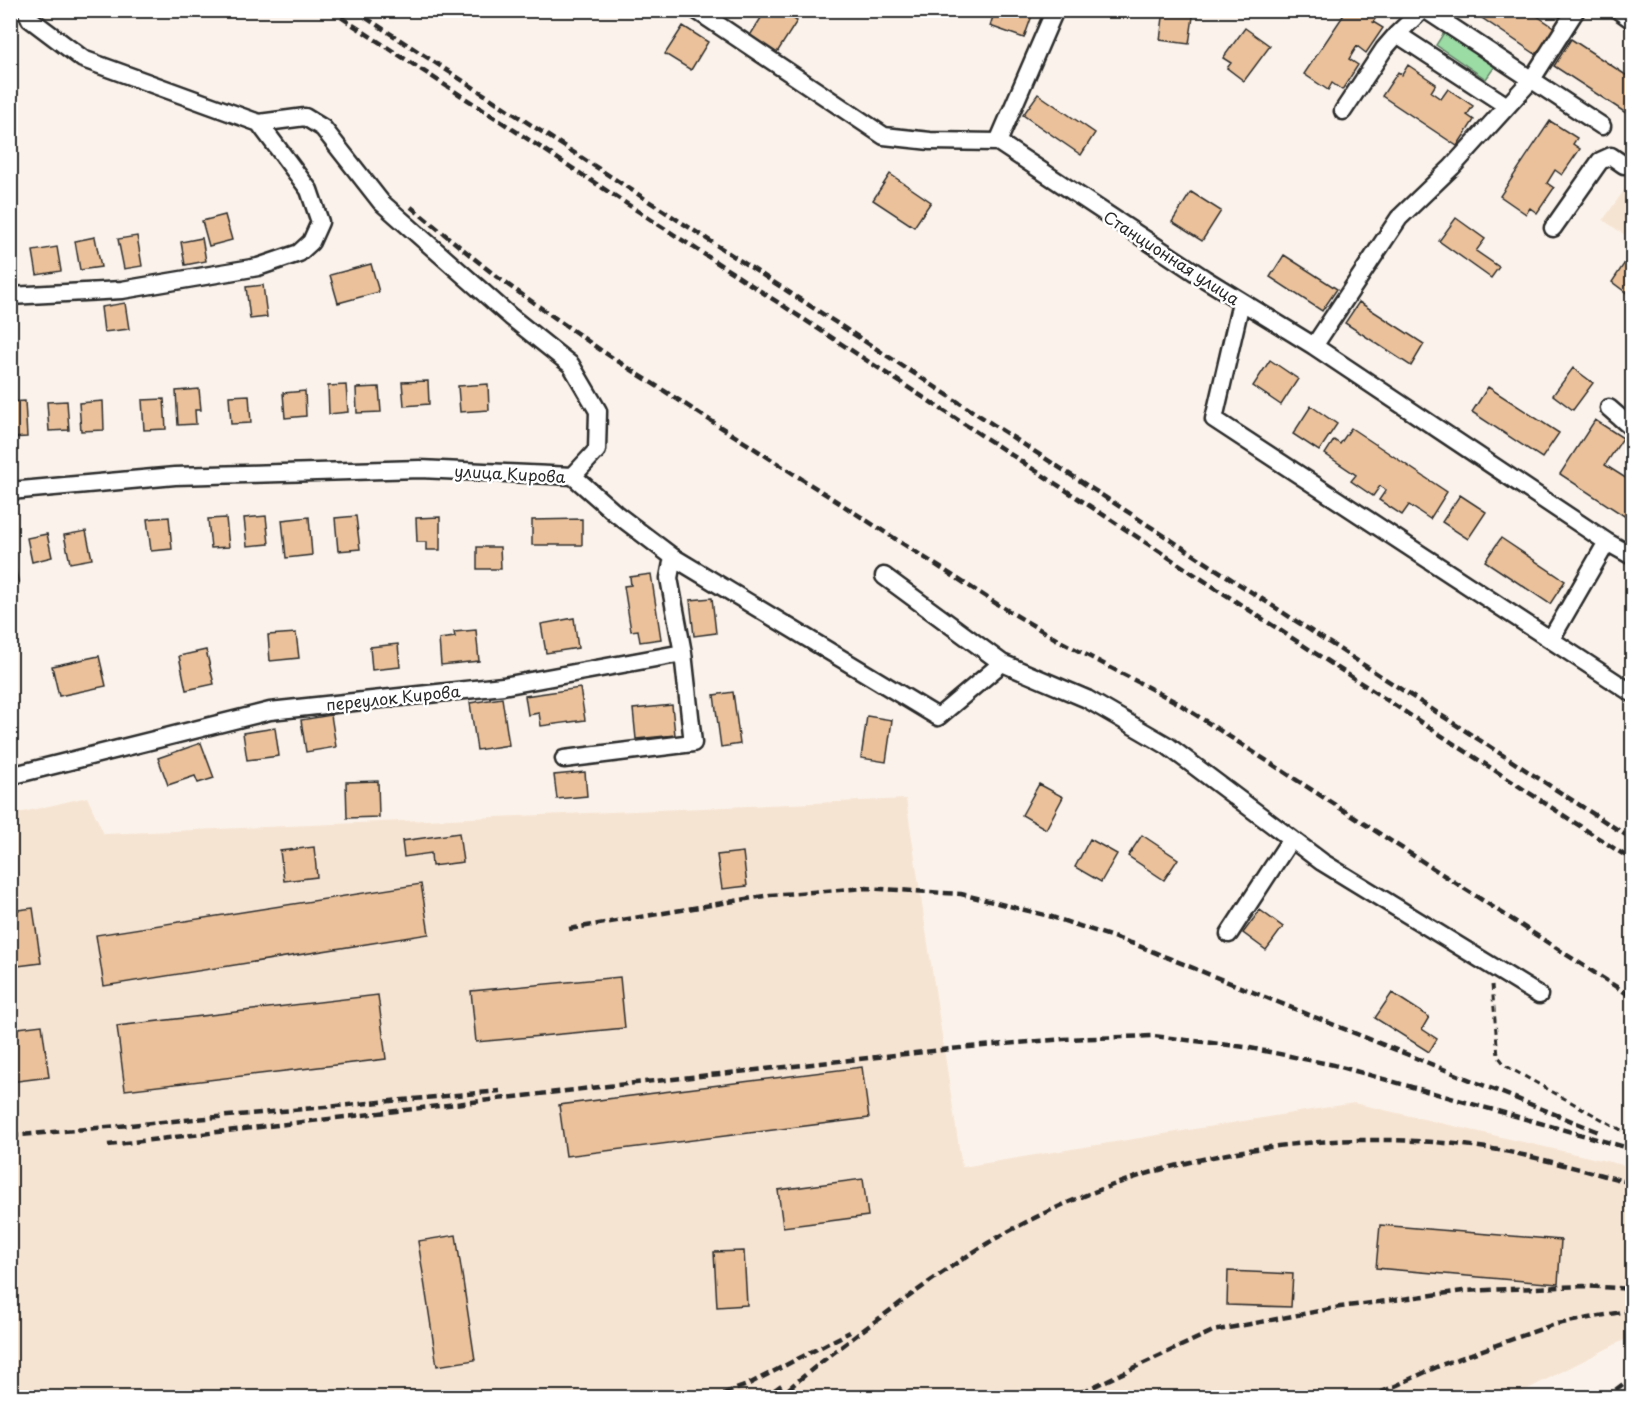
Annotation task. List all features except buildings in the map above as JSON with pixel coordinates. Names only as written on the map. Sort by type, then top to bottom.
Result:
[{"type":"street","points":[[26,10],[30,19],[83,59],[259,123],[305,117],[322,128],[381,202],[511,317],[571,365],[598,411],[597,450],[573,476]]},
{"type":"street","points":[[696,10],[884,135],[930,141],[998,142],[1055,10]]},
{"type":"street","points":[[1343,111],[1384,49],[1424,10],[1602,126]]},
{"type":"street","points":[[1314,346],[1399,218],[1452,167],[1532,79],[1576,10]]},
{"type":"street","points":[[1618,10],[1632,20]]},
{"type":"street","points":[[1397,34],[1507,106]]},
{"type":"street","points":[[10,296],[122,290],[258,267],[299,253],[311,242],[320,222],[309,190],[259,123]]},
{"type":"street","name":"Станционная улица","points":[[998,142],[1241,302],[1314,346],[1607,542],[1632,556]]},
{"type":"street","points":[[1553,228],[1600,161],[1611,156],[1624,165],[1632,163]]},
{"type":"street","points":[[1241,302],[1214,419],[1632,693]]},
{"type":"street","points":[[1609,408],[1632,428]]},
{"type":"street","name":"улица Кирова","points":[[10,491],[175,476],[420,469],[573,476],[615,513],[673,557],[938,717],[1002,663]]},
{"type":"street","points":[[1551,639],[1607,542]]},
{"type":"street","points":[[564,759],[693,743],[683,653],[669,578],[673,557]]},
{"type":"street","points":[[884,576],[1002,663],[1087,699],[1168,746],[1322,862],[1539,995]]},
{"type":"street","name":"переулок Кирова","points":[[10,776],[270,711],[503,686],[683,653]]},
{"type":"street","points":[[1229,934],[1291,839]]},
{"type":"path","points":[[1490,965],[1498,1056],[1506,1066],[1632,1136]]},
{"type":"shaded area","points":[[1632,179],[1632,240],[1603,220]]},
{"type":"shaded area","points":[[87,797],[104,834],[906,799],[962,1167],[1354,1103],[1632,1167],[1632,1336],[1510,1398],[11,1397],[10,815]]},
{"type":"green space","points":[[1447,28],[1498,62],[1486,79],[1436,45]]},
{"type":"railway","points":[[330,10],[1632,860]]},
{"type":"railway","points":[[354,10],[1632,839]]},
{"type":"railway","points":[[411,207],[497,277],[602,351],[997,604],[1056,639],[1176,702],[1632,997]]},
{"type":"railway","points":[[569,929],[770,895],[866,888],[961,894],[1049,916],[1134,944],[1599,1132]]},
{"type":"railway","points":[[108,1145],[608,1086],[970,1047],[1064,1039],[1154,1036],[1245,1047],[1334,1065],[1632,1149]]},
{"type":"railway","points":[[10,1136],[500,1091]]},
{"type":"railway","points":[[778,1398],[866,1328],[988,1243],[1045,1213],[1105,1188],[1166,1168],[1230,1153],[1294,1144],[1359,1140],[1423,1141],[1505,1151],[1632,1183]]},
{"type":"railway","points":[[1069,1398],[1213,1331],[1340,1307],[1463,1291],[1584,1286],[1632,1289]]},
{"type":"railway","points":[[1369,1398],[1441,1365],[1552,1325],[1632,1310]]},
{"type":"railway","points":[[711,1398],[747,1385],[850,1332]]},
{"type":"railway","points":[[1605,1398],[1632,1377]]},
{"type":"railway","points":[[763,1398],[783,1384]]}]
